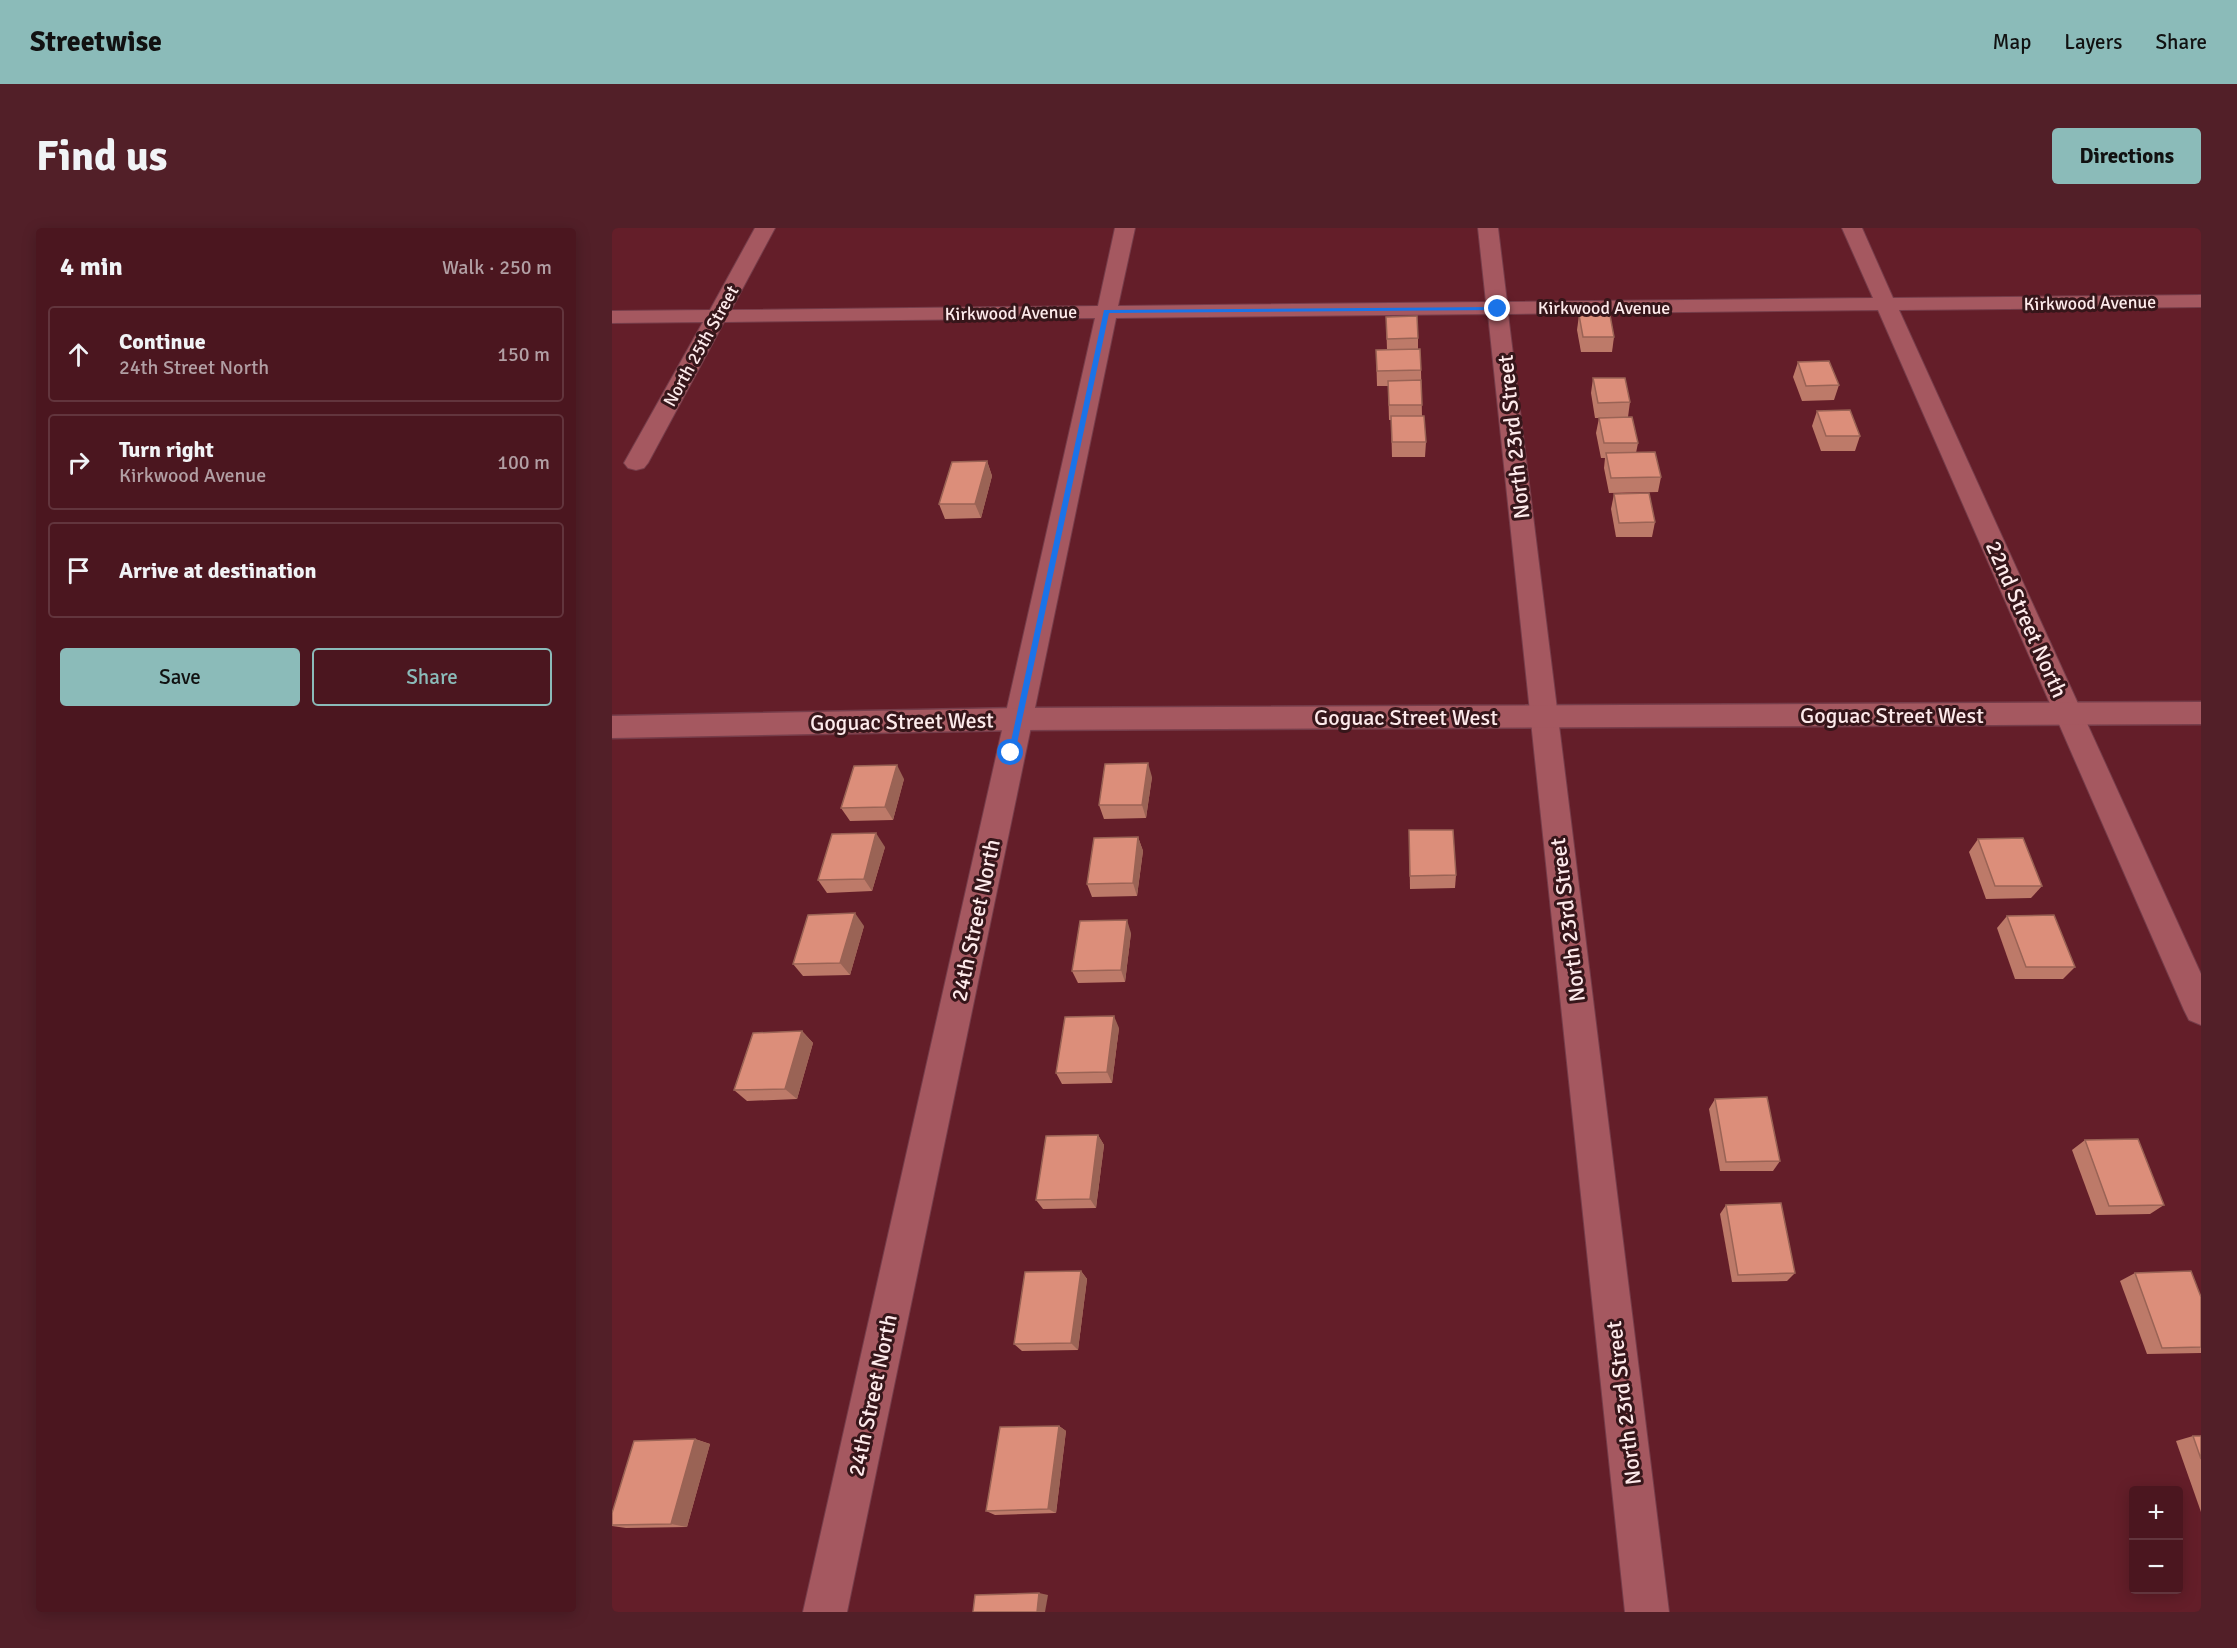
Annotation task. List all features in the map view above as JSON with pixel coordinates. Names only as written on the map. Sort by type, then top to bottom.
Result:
[{"type":"street","name":"North 25th Street","points":[[636,463],[765,228]]},
{"type":"street","name":"24th Street North","points":[[825,1612],[1125,228]]},
{"type":"street","name":"North 23rd Street","points":[[1488,228],[1647,1612]]},
{"type":"street","name":"22nd Street North","points":[[1852,228],[1889,306],[2201,1010]]},
{"type":"street","name":"Kirkwood Avenue","points":[[612,317],[1889,306],[2201,301]]},
{"type":"street","name":"Goguac Street West","points":[[612,727],[1018,719],[2201,713]]},
{"type":"building","points":[[1579,315],[1610,315],[1614,337],[1583,337]]},
{"type":"building","points":[[1417,316],[1418,338],[1387,339],[1386,317]]},
{"type":"building","points":[[1420,349],[1421,370],[1377,371],[1376,350]]},
{"type":"building","points":[[1829,361],[1839,385],[1806,386],[1798,362]]},
{"type":"building","points":[[1593,378],[1625,378],[1630,402],[1598,403]]},
{"type":"building","points":[[1421,380],[1422,405],[1389,405],[1388,381]]},
{"type":"building","points":[[1850,410],[1860,436],[1826,436],[1817,411]]},
{"type":"building","points":[[1391,416],[1424,416],[1426,442],[1392,442]]},
{"type":"building","points":[[1632,417],[1638,443],[1604,443],[1599,418]]},
{"type":"building","points":[[1655,452],[1661,477],[1611,478],[1606,453]]},
{"type":"building","points":[[987,461],[975,504],[939,504],[952,462]]},
{"type":"building","points":[[1649,493],[1655,522],[1619,523],[1614,494]]},
{"type":"building","points":[[1148,763],[1142,805],[1099,805],[1105,764]]},
{"type":"building","points":[[897,765],[885,807],[841,808],[854,766]]},
{"type":"building","points":[[1409,830],[1453,830],[1456,875],[1410,876]]},
{"type":"building","points":[[876,833],[864,879],[818,880],[832,834]]},
{"type":"building","points":[[1138,837],[1133,883],[1087,884],[1094,838]]},
{"type":"building","points":[[2023,838],[2042,886],[1995,886],[1978,839]]},
{"type":"building","points":[[855,913],[840,963],[793,964],[808,915]]},
{"type":"building","points":[[2054,915],[2075,967],[2026,967],[2007,916]]},
{"type":"building","points":[[1127,920],[1121,970],[1072,971],[1080,921]]},
{"type":"building","points":[[1114,1016],[1107,1072],[1056,1073],[1065,1017]]},
{"type":"building","points":[[802,1031],[785,1089],[734,1090],[753,1033]]},
{"type":"building","points":[[1767,1097],[1780,1161],[1726,1162],[1715,1099]]},
{"type":"building","points":[[1098,1135],[1090,1199],[1036,1200],[1046,1136]]},
{"type":"building","points":[[2138,1139],[2164,1205],[2109,1206],[2085,1140]]},
{"type":"building","points":[[1781,1203],[1795,1273],[1738,1275],[1726,1205]]},
{"type":"building","points":[[1081,1271],[1071,1343],[1014,1344],[1025,1272]]},
{"type":"building","points":[[2191,1271],[2201,1297],[2201,1347],[2162,1348],[2135,1273]]},
{"type":"building","points":[[1059,1426],[1048,1509],[986,1511],[1000,1427]]},
{"type":"building","points":[[2193,1436],[2201,1436],[2201,1459]]},
{"type":"building","points":[[695,1439],[671,1524],[612,1525],[612,1513],[634,1441]]},
{"type":"building","points":[[1039,1593],[1037,1612],[973,1612],[975,1595]]},
{"type":"route","points":[[1011,753],[1106,311],[1498,309]]}]
